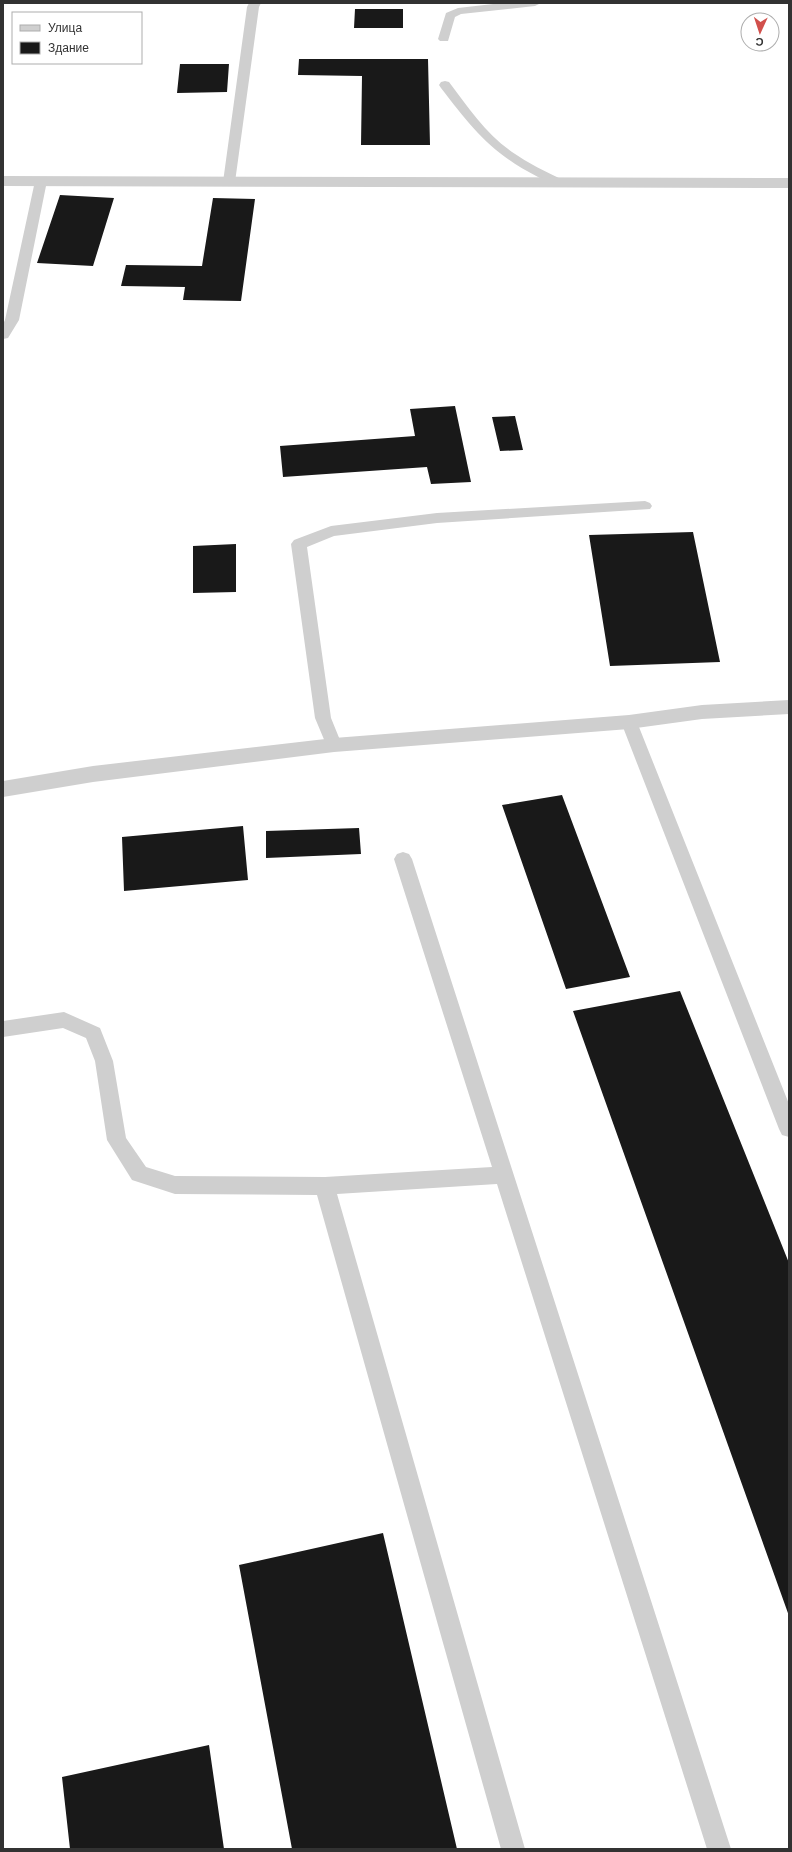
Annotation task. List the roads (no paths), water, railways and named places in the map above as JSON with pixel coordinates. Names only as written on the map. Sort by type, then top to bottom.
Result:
[{"type":"street","points":[[3,181],[789,183]]},
{"type":"street","points":[[3,788],[93,774],[334,745],[629,722],[702,712],[789,707]]},
{"type":"lane","points":[[230,182],[253,8],[256,3]]},
{"type":"lane","points":[[444,39],[450,15],[458,11],[535,3]]},
{"type":"lane","points":[[445,85],[492,142],[517,161],[559,183]]},
{"type":"lane","points":[[3,335],[12,320],[41,181]]},
{"type":"lane","points":[[334,745],[323,718],[299,544],[331,531],[437,518],[645,506]]},
{"type":"lane","points":[[629,722],[789,1129]]},
{"type":"lane","points":[[403,860],[719,1849]]},
{"type":"lane","points":[[3,1029],[64,1020],[93,1033],[104,1061],[117,1140],[139,1174],[175,1185],[325,1186],[504,1175]]},
{"type":"lane","points":[[325,1186],[513,1849]]}]
